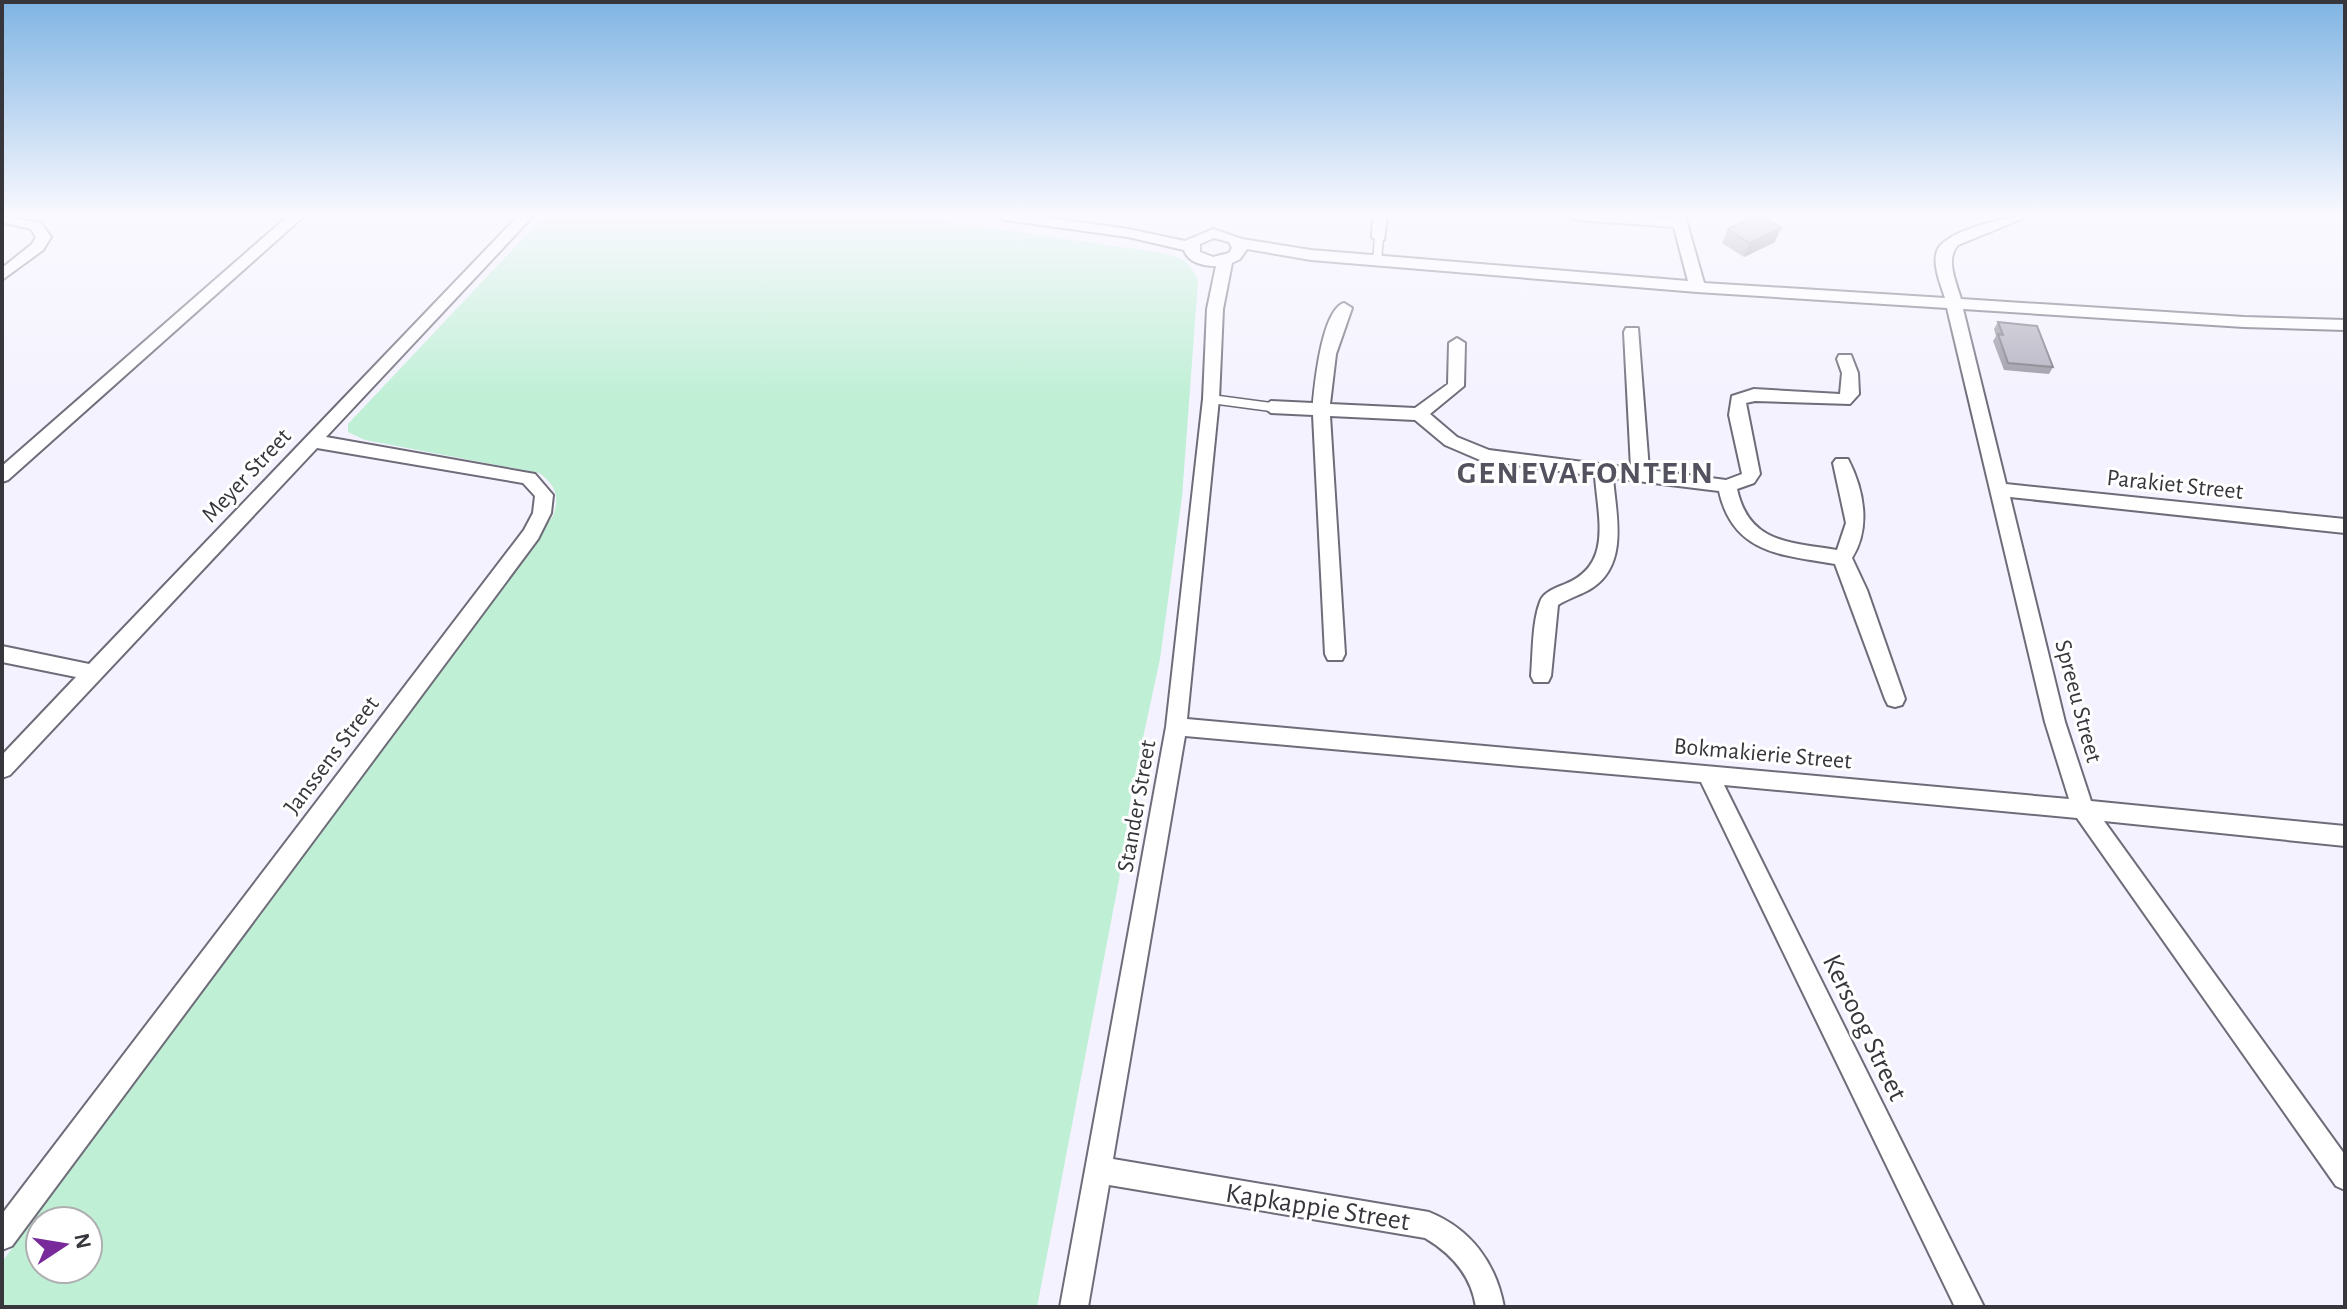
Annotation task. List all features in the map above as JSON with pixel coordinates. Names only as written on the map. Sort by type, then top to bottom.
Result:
[{"type":"street","points":[[2,476],[228,277]]},
{"type":"street","name":"Meyer Street","points":[[2,769],[468,277]]},
{"type":"street","name":"Stander Street","points":[[1208,277],[1215,309]]},
{"type":"street","name":"Stander Street","points":[[1074,1307],[1176,727],[1211,399],[1215,309],[1221,277]]},
{"type":"street","points":[[1575,277],[1956,305],[2345,325]]},
{"type":"street","points":[[1694,277],[1697,287]]},
{"type":"street","name":"Spreeu Street","points":[[1948,277],[2055,722],[2083,809],[2345,1177]]},
{"type":"street","points":[[1335,654],[1320,408],[1324,361],[1331,333],[1344,308]]},
{"type":"street","points":[[1632,332],[1640,474]]},
{"type":"street","points":[[1419,414],[1454,389],[1457,343]]},
{"type":"street","points":[[1271,407],[1419,414],[1451,441],[1478,454],[1727,486],[1748,479],[1751,474],[1738,415],[1738,400],[1754,395],[1844,400],[1851,394],[1850,373],[1845,359]]},
{"type":"street","name":"Janssens Street","points":[[2,1236],[531,534],[542,513],[544,495],[529,478],[312,441]]},
{"type":"street","points":[[1842,463],[1857,528],[1854,540],[1842,558]]},
{"type":"street","points":[[1541,676],[1550,600],[1591,580],[1605,561],[1607,538],[1603,471]]},
{"type":"street","points":[[1727,486],[1737,519],[1757,540],[1842,558]]},
{"type":"street","name":"Parakiet Street","points":[[2000,490],[2345,526]]},
{"type":"street","points":[[1842,558],[1857,590],[1895,699]]},
{"type":"street","points":[[2,654],[93,673]]},
{"type":"street","name":"Bokmakierie Street","points":[[1176,727],[1708,774],[2345,836]]},
{"type":"street","name":"Kersoog Street","points":[[1708,774],[1970,1307]]},
{"type":"street","name":"Kapkappie Street","points":[[1100,1170],[1429,1225],[1450,1237],[1466,1252],[1481,1274],[1490,1307]]},
{"type":"lane","points":[[1211,399],[1271,407]]},
{"type":"green space","points":[[486,277],[1196,277],[1182,497],[1160,659],[1132,789],[1119,880],[1037,1307],[2,1307],[2,1262],[24,1232],[24,1285],[104,1285],[104,1205],[44,1205],[553,516],[555,492],[539,473],[365,440],[348,432],[348,424]]},
{"type":"building","points":[[1998,322],[2037,326],[2053,367],[2008,363],[1998,334],[2003,335]]},
{"type":"district","name":"GENEVAFONTEIN","points":[[1586,472]]}]
